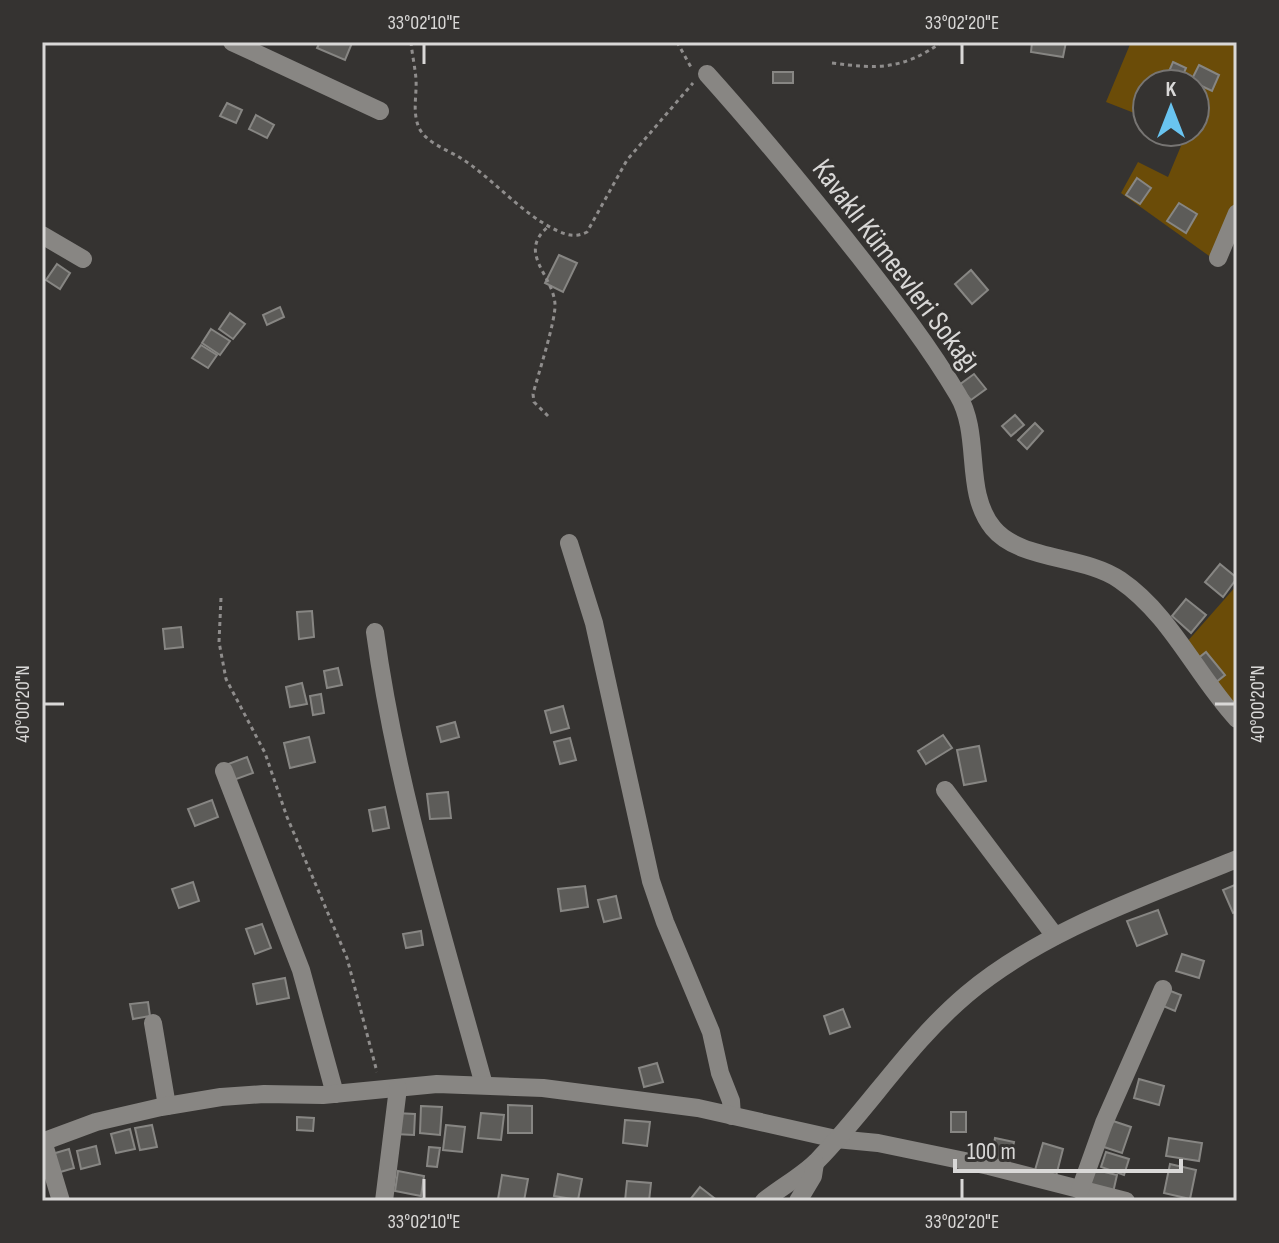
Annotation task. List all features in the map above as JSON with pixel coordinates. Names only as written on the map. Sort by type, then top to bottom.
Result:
[{"type":"street","points":[[232,42],[380,111]]},
{"type":"street","name":"Kavaklı Kümeevleri Sokağı","points":[[700,76],[841,234],[907,318],[960,397],[972,432],[980,505],[993,528],[1007,541],[1097,567],[1130,587],[1157,613],[1237,719]]},
{"type":"street","points":[[1218,258],[1237,213]]},
{"type":"street","points":[[42,235],[83,259]]},
{"type":"street","points":[[569,543],[594,623],[651,881],[674,946],[711,1032],[720,1073],[731,1101],[732,1116]]},
{"type":"street","points":[[375,632],[395,748],[411,818],[484,1085]]},
{"type":"street","points":[[224,771],[301,970],[335,1094]]},
{"type":"street","points":[[945,790],[1055,936]]},
{"type":"street","points":[[764,1201],[815,1163],[896,1066],[966,995],[1024,953],[1055,936],[1237,859]]},
{"type":"street","points":[[1080,1190],[1104,1123],[1163,989]]},
{"type":"street","points":[[153,1023],[167,1106]]},
{"type":"street","points":[[61,1201],[42,1141],[96,1122],[167,1106],[264,1094],[335,1094],[437,1084],[543,1088],[698,1108],[836,1139],[878,1143],[975,1163],[1126,1201]]},
{"type":"street","points":[[384,1201],[390,1089]]},
{"type":"street","points":[[798,1201],[813,1176],[815,1163]]},
{"type":"path","points":[[411,42],[416,76],[415,113],[426,138],[463,159],[549,226],[579,236],[587,232],[627,160],[700,76],[677,42]]},
{"type":"path","points":[[832,63],[870,68],[895,65],[924,54],[942,42]]},
{"type":"path","points":[[548,416],[534,402],[533,394],[555,303],[535,253],[537,237],[549,226]]},
{"type":"path","points":[[221,598],[219,642],[226,679],[265,753],[287,817],[347,958],[390,1089]]},
{"type":"shaded area","points":[[1131,42],[1237,42],[1237,198],[1212,258],[1121,193],[1138,162],[1168,177],[1180,148],[1211,148],[1211,68],[1131,68],[1131,112],[1106,102]]},
{"type":"shaded area","points":[[1237,585],[1237,707],[1186,643]]},
{"type":"building","points":[[320,42],[352,43],[345,60],[317,48]]},
{"type":"building","points":[[1032,42],[1066,42],[1063,57],[1031,52]]},
{"type":"building","points":[[1173,62],[1186,68],[1170,68]]},
{"type":"building","points":[[1211,71],[1219,75],[1211,91]]},
{"type":"building","points":[[773,72],[793,72],[793,83],[773,83]]},
{"type":"building","points":[[227,103],[242,110],[236,123],[220,116]]},
{"type":"building","points":[[256,115],[274,125],[267,138],[249,129]]},
{"type":"building","points":[[1137,178],[1151,188],[1140,204],[1126,195]]},
{"type":"building","points":[[1179,203],[1197,214],[1186,233],[1167,221]]},
{"type":"building","points":[[559,255],[577,263],[563,292],[545,283]]},
{"type":"building","points":[[57,264],[70,273],[60,289],[46,280]]},
{"type":"building","points":[[971,270],[988,290],[972,304],[955,284]]},
{"type":"building","points":[[280,307],[284,317],[267,325],[263,315]]},
{"type":"building","points":[[230,313],[245,324],[233,339],[219,329]]},
{"type":"building","points":[[211,329],[230,341],[220,355],[202,343]]},
{"type":"building","points":[[201,345],[217,355],[208,368],[192,358]]},
{"type":"building","points":[[974,374],[986,389],[971,400],[959,385]]},
{"type":"building","points":[[1015,415],[1024,425],[1011,436],[1002,426]]},
{"type":"building","points":[[1035,423],[1043,431],[1027,449],[1018,440]]},
{"type":"building","points":[[1220,564],[1237,578],[1223,597],[1205,582]]},
{"type":"building","points":[[1186,599],[1206,615],[1191,633],[1172,616]]},
{"type":"building","points":[[312,611],[314,637],[299,639],[297,612]]},
{"type":"building","points":[[181,627],[183,647],[165,649],[163,629]]},
{"type":"building","points":[[1206,652],[1225,675],[1215,683],[1196,660]]},
{"type":"building","points":[[338,668],[342,685],[327,688],[324,671]]},
{"type":"building","points":[[302,683],[307,704],[290,707],[286,687]]},
{"type":"building","points":[[321,694],[324,713],[313,715],[310,696]]},
{"type":"building","points":[[563,706],[569,728],[551,733],[545,711]]},
{"type":"building","points":[[455,722],[459,737],[441,742],[437,727]]},
{"type":"building","points":[[943,735],[952,748],[926,764],[918,751]]},
{"type":"building","points":[[309,737],[315,762],[290,768],[284,743]]},
{"type":"building","points":[[570,738],[576,760],[560,764],[554,742]]},
{"type":"building","points":[[979,746],[986,781],[964,785],[957,750]]},
{"type":"building","points":[[247,757],[253,773],[228,782],[223,766]]},
{"type":"building","points":[[448,792],[451,818],[430,819],[427,794]]},
{"type":"building","points":[[212,800],[218,817],[195,826],[188,809]]},
{"type":"building","points":[[385,807],[389,828],[373,831],[369,810]]},
{"type":"building","points":[[193,882],[199,901],[179,908],[172,889]]},
{"type":"building","points":[[1237,884],[1237,911],[1233,913],[1223,890]]},
{"type":"building","points":[[585,886],[588,907],[561,911],[558,889]]},
{"type":"building","points":[[616,896],[621,918],[604,922],[598,900]]},
{"type":"building","points":[[1158,910],[1167,934],[1137,946],[1127,921]]},
{"type":"building","points":[[262,924],[271,948],[255,954],[246,929]]},
{"type":"building","points":[[421,931],[423,945],[406,948],[403,934]]},
{"type":"building","points":[[1182,954],[1204,961],[1199,978],[1176,971]]},
{"type":"building","points":[[285,978],[289,998],[257,1004],[253,984]]},
{"type":"building","points":[[1168,990],[1181,995],[1175,1011],[1163,1006]]},
{"type":"building","points":[[148,1002],[150,1016],[133,1019],[130,1004]]},
{"type":"building","points":[[843,1009],[850,1027],[830,1034],[824,1016]]},
{"type":"building","points":[[657,1063],[663,1082],[644,1087],[639,1068]]},
{"type":"building","points":[[1139,1079],[1164,1086],[1159,1105],[1134,1098]]},
{"type":"building","points":[[508,1105],[532,1106],[532,1133],[508,1133]]},
{"type":"building","points":[[421,1106],[442,1107],[440,1135],[420,1133]]},
{"type":"building","points":[[951,1112],[966,1112],[966,1132],[951,1132]]},
{"type":"building","points":[[396,1113],[415,1114],[414,1135],[395,1134]]},
{"type":"building","points":[[481,1113],[504,1115],[501,1140],[478,1138]]},
{"type":"building","points":[[297,1117],[314,1118],[313,1131],[297,1130]]},
{"type":"building","points":[[625,1120],[650,1122],[647,1146],[623,1143]]},
{"type":"building","points":[[1110,1120],[1131,1127],[1122,1153],[1101,1146]]},
{"type":"building","points":[[152,1125],[157,1147],[140,1150],[135,1128]]},
{"type":"building","points":[[446,1125],[465,1127],[462,1152],[443,1150]]},
{"type":"building","points":[[130,1129],[135,1149],[116,1153],[111,1134]]},
{"type":"building","points":[[995,1138],[1014,1142],[1009,1164],[991,1161]]},
{"type":"building","points":[[1169,1138],[1202,1143],[1199,1161],[1166,1156]]},
{"type":"building","points":[[1043,1143],[1063,1149],[1056,1176],[1035,1170]]},
{"type":"building","points":[[96,1146],[100,1164],[81,1169],[77,1151]]},
{"type":"building","points":[[429,1147],[440,1148],[437,1167],[427,1166]]},
{"type":"building","points":[[69,1149],[74,1168],[57,1173],[52,1154]]},
{"type":"building","points":[[1106,1152],[1129,1159],[1124,1175],[1101,1167]]},
{"type":"building","points":[[1170,1164],[1196,1170],[1190,1199],[1164,1193]]},
{"type":"building","points":[[1088,1168],[1117,1175],[1112,1197],[1083,1190]]},
{"type":"building","points":[[398,1171],[424,1176],[421,1196],[395,1191]]},
{"type":"building","points":[[558,1174],[582,1179],[578,1200],[554,1196]]},
{"type":"building","points":[[502,1175],[528,1179],[524,1201],[498,1199]]},
{"type":"building","points":[[627,1181],[651,1183],[649,1201],[625,1201]]},
{"type":"building","points":[[700,1187],[718,1201],[689,1201]]}]
